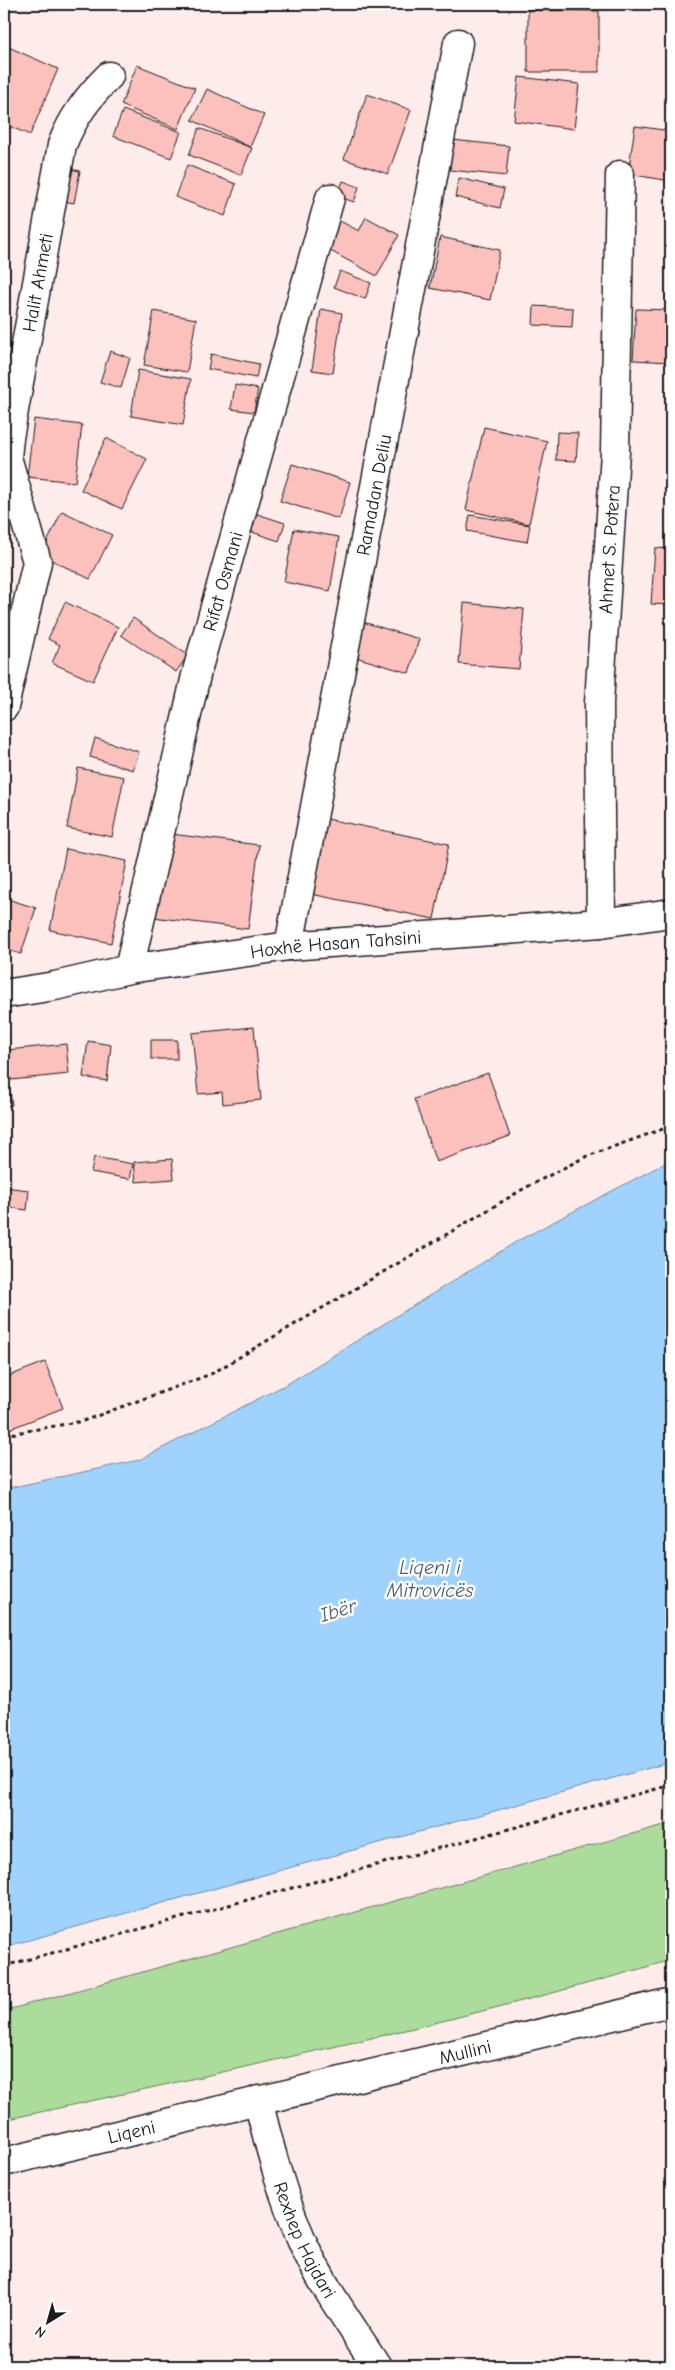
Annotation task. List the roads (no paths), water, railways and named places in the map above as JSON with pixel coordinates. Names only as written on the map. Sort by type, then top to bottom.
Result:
[{"type":"street","name":"Ramadan Deliu","points":[[289,946],[458,43]]},
{"type":"street","name":"Halit Ahmeti","points":[[4,708],[37,562],[7,457],[9,438],[62,145],[72,122],[89,97],[109,76]]},
{"type":"street","name":"Ahmet S. Potera","points":[[601,922],[599,703],[615,452],[620,176]]},
{"type":"street","name":"Rifat Osmani","points":[[129,969],[197,671],[330,198]]},
{"type":"street","name":"Hoxhë Hasan Tahsini","points":[[4,994],[55,986],[129,969],[289,946],[601,922],[671,913]]},
{"type":"street","name":"Mullini","points":[[258,2100],[671,2002]]},
{"type":"street","name":"Liqeni","points":[[4,2162],[258,2100]]},
{"type":"street","name":"Rexhep Hajdari","points":[[258,2100],[271,2153],[304,2246],[346,2318],[377,2366]]},
{"type":"water","name":"Liqeni i Mitrovicës","points":[[671,1160],[671,1762],[4,1947],[4,1489],[139,1460],[287,1384],[519,1240]]},
{"type":"water label","name":"Ibër","points":[[338,1610]]}]
